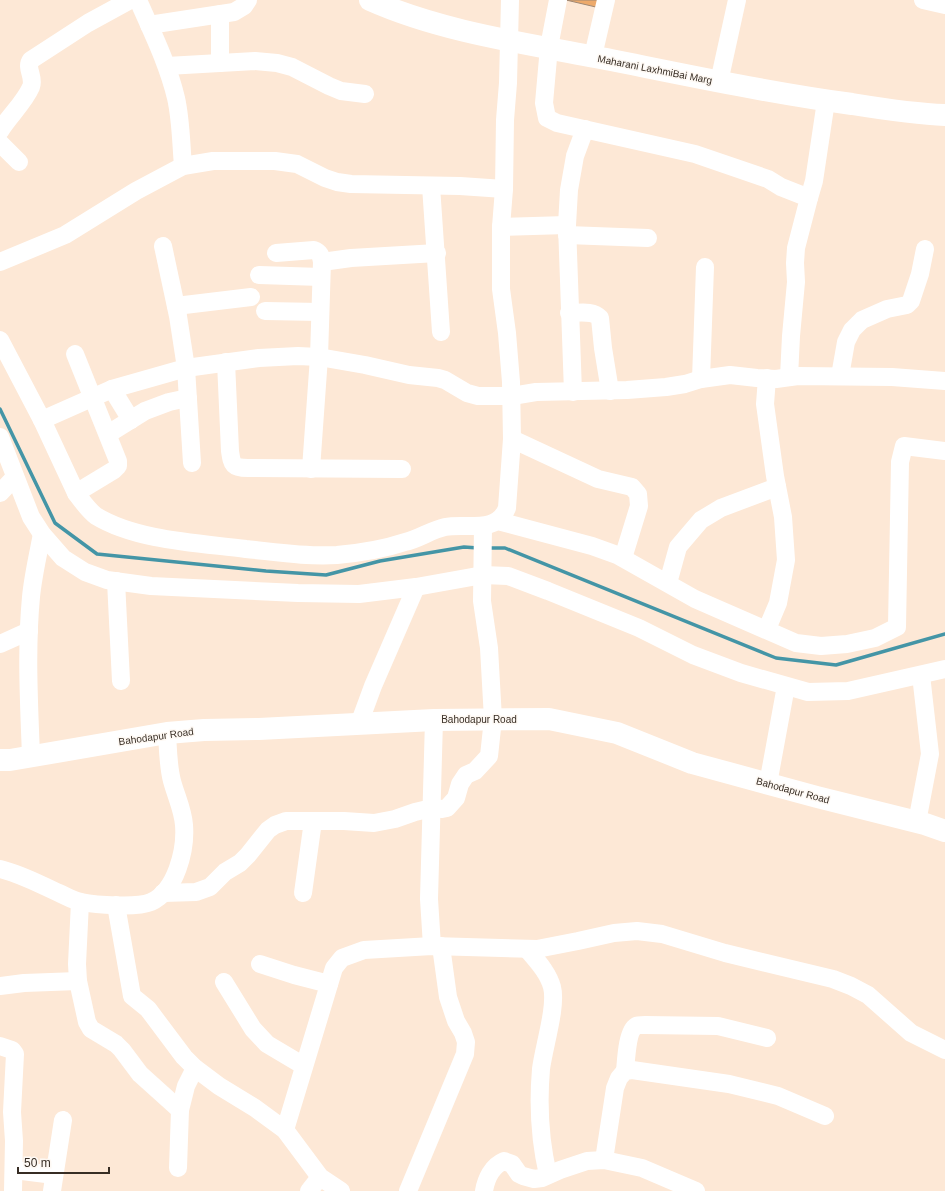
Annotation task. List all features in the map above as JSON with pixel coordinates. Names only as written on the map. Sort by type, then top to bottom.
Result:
[{"type":"main road","name":"Maharani LaxhmiBai Marg","points":[[370,0],[433,23],[509,40],[719,82],[826,101],[922,114],[945,115]]},
{"type":"main road","name":"Bahodapur Road","points":[[0,760],[167,733],[204,730],[259,729],[434,720],[549,719],[617,734],[692,763],[917,822],[945,831]]},
{"type":"street","points":[[0,132],[27,95],[31,86],[32,76],[28,63],[88,24],[130,0]]},
{"type":"street","points":[[138,0],[167,66],[176,98],[183,166]]},
{"type":"street","points":[[149,25],[234,12],[244,6],[248,0]]},
{"type":"street","points":[[163,893],[196,892],[210,887],[225,872],[240,863],[268,830],[275,825],[286,821],[374,823],[387,821],[432,808],[447,808],[456,798],[460,784],[466,775],[475,771],[489,756],[493,719],[490,648],[482,601],[483,569],[488,527],[505,514],[507,508],[512,439],[512,396],[509,348],[501,289],[501,227],[504,189],[504,120],[508,83],[510,0]]},
{"type":"street","points":[[558,0],[549,47],[544,103],[547,118],[557,123],[695,154],[768,179],[781,187],[809,198]]},
{"type":"street","points":[[593,56],[606,0]]},
{"type":"street","points":[[719,82],[737,0]]},
{"type":"street","points":[[923,0],[945,5]]},
{"type":"street","points":[[220,14],[220,64]]},
{"type":"street","points":[[167,66],[254,62],[277,63],[292,67],[329,86],[341,90],[365,94]]},
{"type":"street","points":[[789,377],[796,282],[796,248],[815,175],[826,101]]},
{"type":"street","points":[[573,392],[567,230],[569,190],[575,156],[584,129]]},
{"type":"street","points":[[0,144],[19,162]]},
{"type":"street","points":[[0,262],[64,235],[136,191],[183,166],[213,161],[275,161],[297,164],[325,178],[351,184],[460,186],[504,189]]},
{"type":"street","points":[[431,186],[437,253],[441,332]]},
{"type":"street","points":[[501,227],[567,230],[648,238]]},
{"type":"street","points":[[163,246],[176,306],[186,368],[192,463]]},
{"type":"street","points":[[840,376],[846,342],[852,330],[862,320],[887,309],[906,305],[911,301],[920,274],[924,249]]},
{"type":"street","points":[[276,252],[314,250],[320,255],[322,269],[319,357],[312,468]]},
{"type":"street","points":[[259,275],[322,269],[351,258],[437,253]]},
{"type":"street","points":[[701,378],[705,268]]},
{"type":"street","points":[[176,306],[251,297]]},
{"type":"street","points":[[265,311],[320,312]]},
{"type":"street","points":[[569,313],[590,312],[597,314],[600,318],[610,391]]},
{"type":"street","points":[[0,340],[42,420],[76,493],[84,504],[96,515],[113,524],[136,532],[171,540],[307,555],[337,555],[368,550],[406,542],[438,529],[451,526],[488,527],[592,546],[623,558],[695,598],[796,642],[821,646],[847,644],[875,638],[897,627],[900,462],[902,451],[904,446],[945,451]]},
{"type":"street","points":[[75,354],[92,398],[116,452],[118,461],[118,466],[114,470],[76,493]]},
{"type":"street","points":[[42,420],[112,389],[186,368],[259,358],[298,356],[319,357],[410,375],[438,378],[445,380],[467,393],[478,396],[512,396],[536,392],[610,391],[666,387],[685,384],[701,378],[730,375],[767,378],[813,376],[892,377],[945,381]]},
{"type":"street","points":[[226,362],[230,451],[231,462],[234,466],[240,468],[402,469]]},
{"type":"street","points":[[767,378],[765,404],[777,487],[783,517],[786,560],[778,603],[767,629]]},
{"type":"street","points":[[112,389],[131,420]]},
{"type":"street","points":[[108,434],[145,411],[169,402],[188,398]]},
{"type":"street","points":[[0,437],[31,517],[42,534],[63,558],[85,572],[106,580],[151,586],[298,593],[359,594],[416,587],[483,569],[541,588],[639,628],[693,656],[741,673],[808,692],[848,691],[945,669]]},
{"type":"street","points":[[512,439],[598,479],[632,487],[638,494],[639,506],[623,558]]},
{"type":"street","points":[[0,493],[15,477]]},
{"type":"street","points":[[668,583],[678,547],[701,520],[721,508],[777,487]]},
{"type":"street","points":[[31,756],[28,661],[29,631],[31,596],[42,534]]},
{"type":"street","points":[[116,581],[121,681]]},
{"type":"street","points":[[359,724],[373,686],[416,587]]},
{"type":"street","points":[[0,644],[29,631]]},
{"type":"street","points":[[917,822],[930,754],[921,675]]},
{"type":"street","points":[[768,784],[786,686]]},
{"type":"street","points":[[408,1191],[465,1054],[466,1042],[456,1021],[448,997],[436,946],[429,899],[434,720]]},
{"type":"street","points":[[0,869],[22,876],[80,902],[135,905],[151,902],[163,893],[170,885],[182,857],[185,843],[184,824],[172,781],[168,757],[167,733]]},
{"type":"street","points":[[303,893],[313,821]]},
{"type":"street","points":[[80,902],[77,964],[78,981],[87,1022],[91,1029],[116,1044],[140,1074],[180,1110]]},
{"type":"street","points":[[116,905],[132,996],[148,1009],[184,1057],[195,1068],[219,1086],[255,1108],[285,1130],[314,1184],[341,1191]]},
{"type":"street","points":[[285,1130],[334,968],[342,958],[364,950],[436,946],[537,949],[614,933],[638,931],[662,934],[725,953],[833,980],[851,986],[868,995],[911,1033],[945,1050]]},
{"type":"street","points":[[527,949],[548,976],[552,988],[553,1000],[541,1070],[540,1115],[542,1145],[548,1175]]},
{"type":"street","points":[[260,964],[329,984]]},
{"type":"street","points":[[0,986],[24,983],[78,981]]},
{"type":"street","points":[[224,982],[253,1029],[267,1044],[304,1066]]},
{"type":"street","points":[[625,1072],[631,1032],[636,1026],[718,1026],[767,1038]]},
{"type":"street","points":[[0,1046],[12,1050],[15,1054],[12,1112],[14,1140],[13,1191]]},
{"type":"street","points":[[178,1168],[180,1110],[186,1086],[195,1068]]},
{"type":"street","points":[[604,1160],[615,1088],[619,1078],[625,1072],[632,1070],[729,1084],[778,1096],[825,1116]]},
{"type":"street","points":[[14,1170],[53,1183],[63,1120]]},
{"type":"street","points":[[484,1191],[490,1174],[498,1164],[504,1161],[512,1164],[519,1174],[534,1179],[587,1161],[604,1160],[642,1168],[696,1191]]},
{"type":"building","points":[[566,0],[601,0],[600,8]]},
{"type":"waterway","points":[[0,409],[55,523],[97,554],[266,571],[326,575],[380,561],[464,547],[478,548]]},
{"type":"waterway","points":[[488,548],[505,548],[776,658],[836,665],[945,634]]}]
